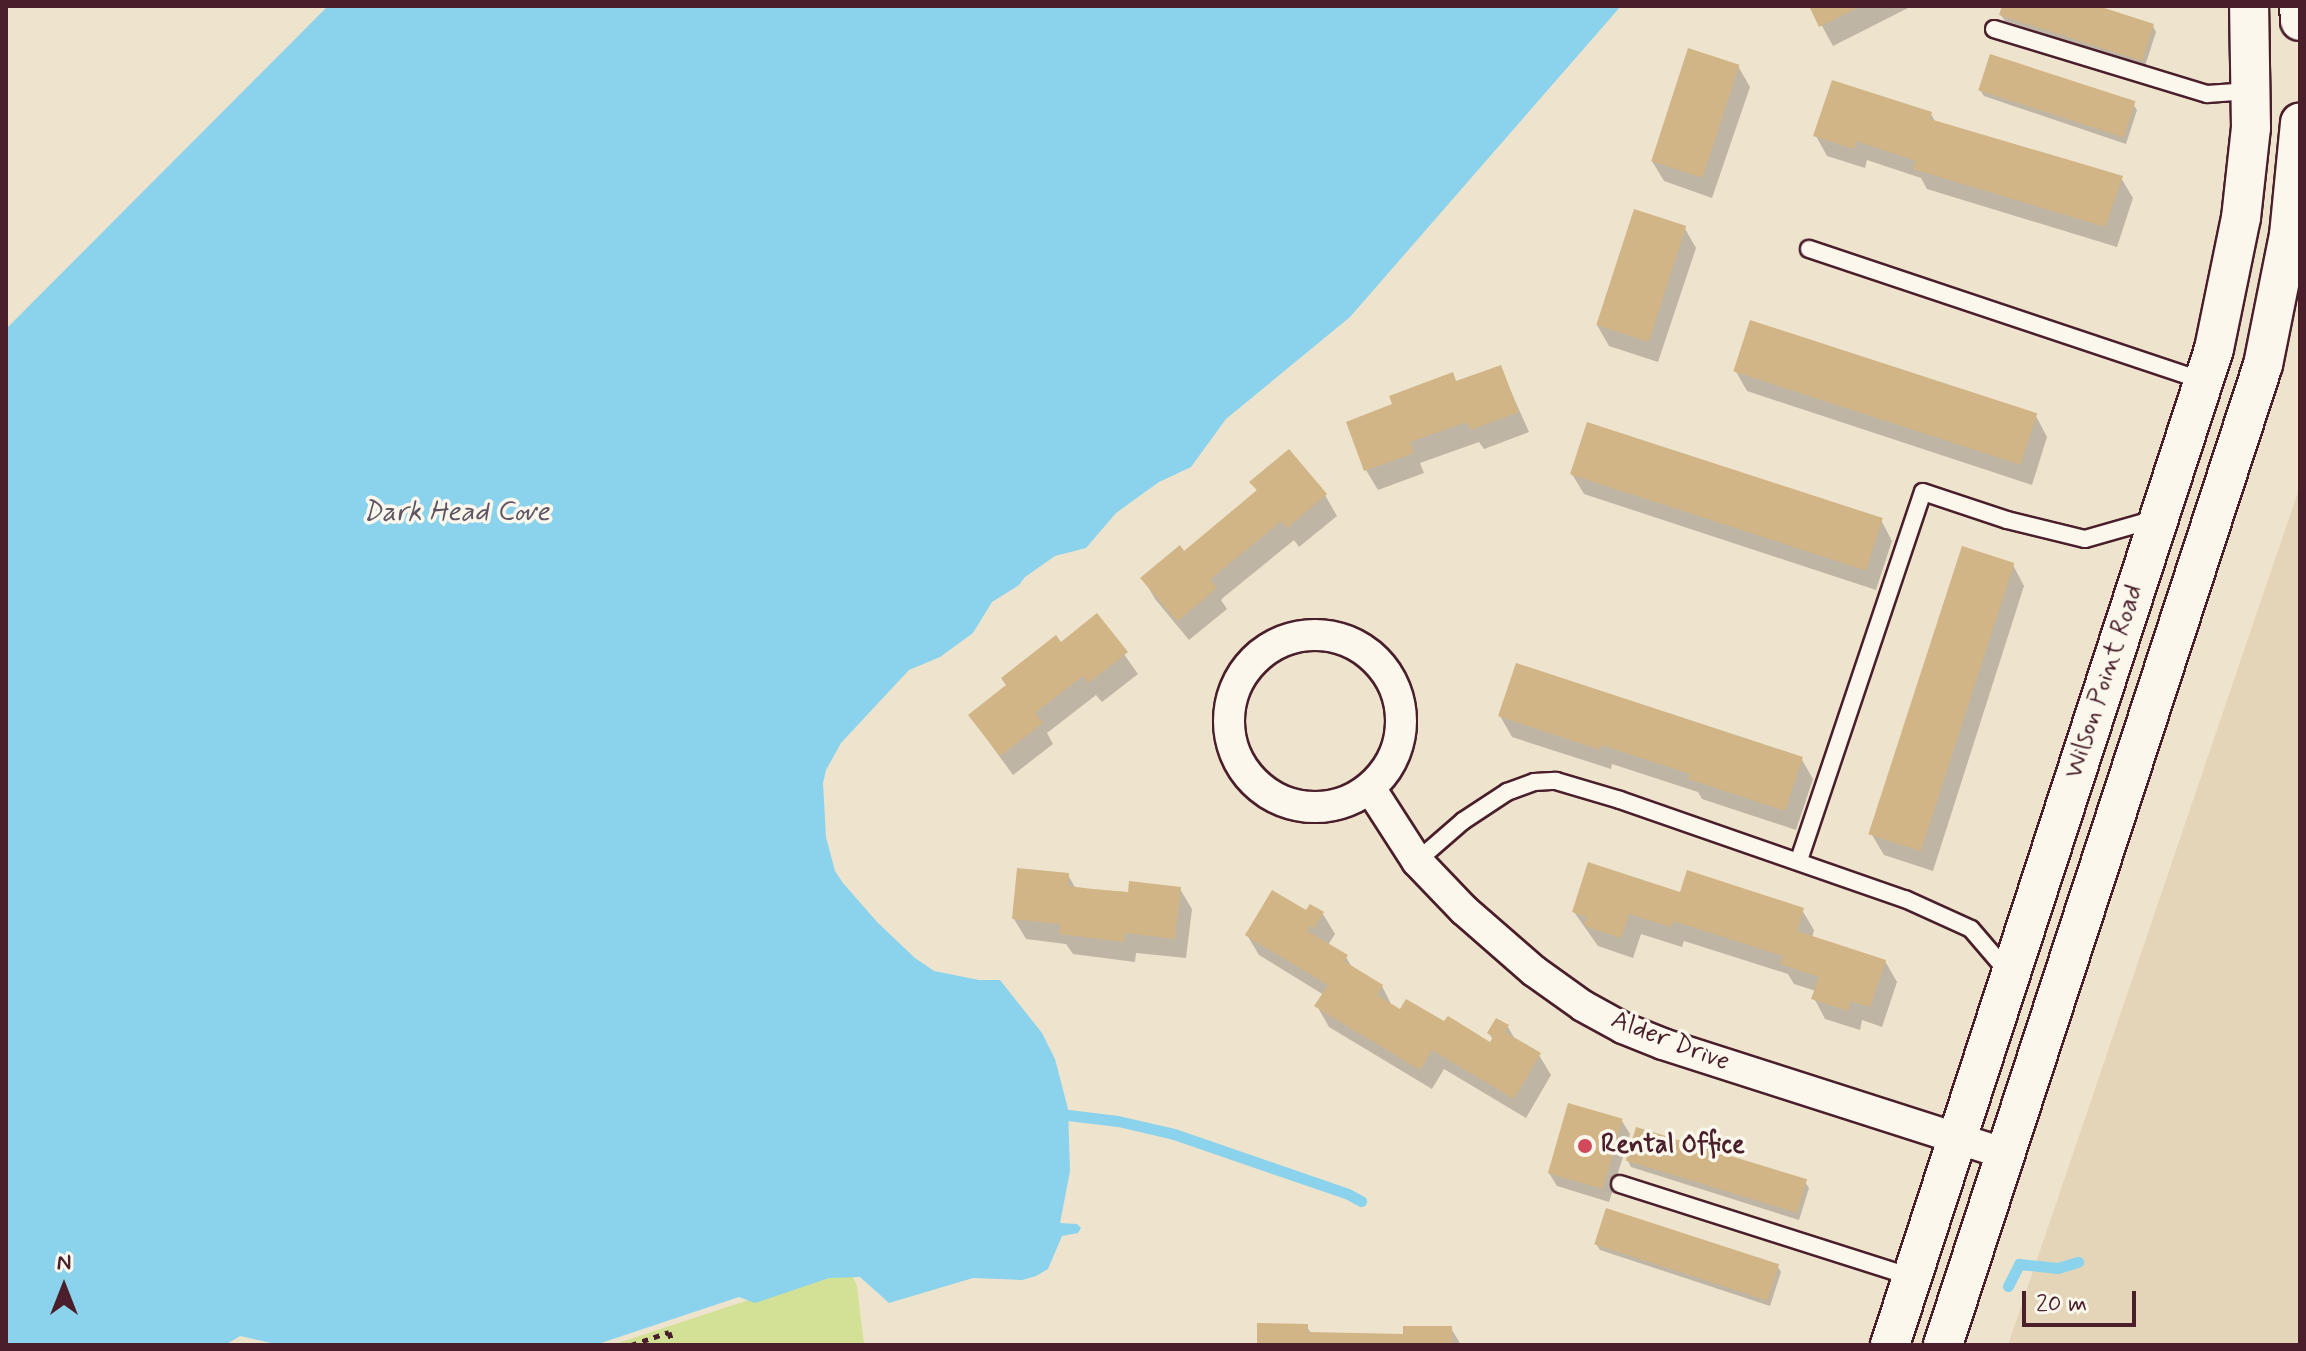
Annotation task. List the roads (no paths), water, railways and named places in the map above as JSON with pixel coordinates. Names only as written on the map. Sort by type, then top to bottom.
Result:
[{"type":"street","name":"Wilson Point Road","points":[[1890,1345],[2204,381],[2241,218],[2252,90],[2249,6]]},
{"type":"street","points":[[2299,6],[2300,21]]},
{"type":"street","name":"Wilson Point Road","points":[[1943,1345],[2263,365],[2289,235],[2300,123]]},
{"type":"street","points":[[1310,635],[1336,637],[1361,648],[1382,666],[1396,689],[1402,716],[1399,743],[1388,768],[1370,788],[1344,803],[1314,807],[1285,802],[1260,788],[1240,765],[1230,737],[1229,708],[1239,679],[1258,656],[1283,641],[1310,635]]},
{"type":"street","name":"Alder Drive","points":[[1370,788],[1417,861],[1464,910],[1534,971],[1583,1006],[1623,1028],[2005,1154]]},
{"type":"lane","points":[[1994,29],[2207,94],[2252,90]]},
{"type":"lane","points":[[1809,249],[2204,381]]},
{"type":"lane","points":[[1799,860],[1923,492],[2007,520],[2085,539],[2158,518]]},
{"type":"lane","points":[[1417,861],[1463,821],[1507,792],[1534,782],[1556,781],[1799,860],[1905,899],[1971,929],[2011,976]]},
{"type":"lane","points":[[1620,1184],[1913,1278]]},
{"type":"water","name":"Dark Head Cove","points":[[328,6],[1621,6],[1350,317],[1226,419],[1191,467],[1159,482],[1116,513],[1086,548],[1055,556],[1025,577],[1019,585],[992,602],[973,633],[940,657],[909,670],[841,743],[826,770],[823,783],[826,837],[835,871],[843,883],[878,923],[915,958],[934,971],[979,980],[1000,980],[1042,1033],[1055,1059],[1068,1109],[1070,1171],[1060,1223],[1077,1224],[1081,1228],[1078,1233],[1062,1236],[1048,1269],[1036,1276],[1022,1280],[973,1278],[889,1303],[860,1277],[829,1278],[755,1303],[739,1297],[595,1345],[280,1345],[240,1336],[225,1345],[6,1345],[6,329]]},
{"type":"waterway","points":[[1068,1115],[1118,1121],[1174,1134],[1361,1201]]},
{"type":"waterway","points":[[2008,1286],[2019,1264],[2058,1268],[2078,1262]]},
{"type":"place","name":"Rental Office","points":[[1585,1146]]}]
